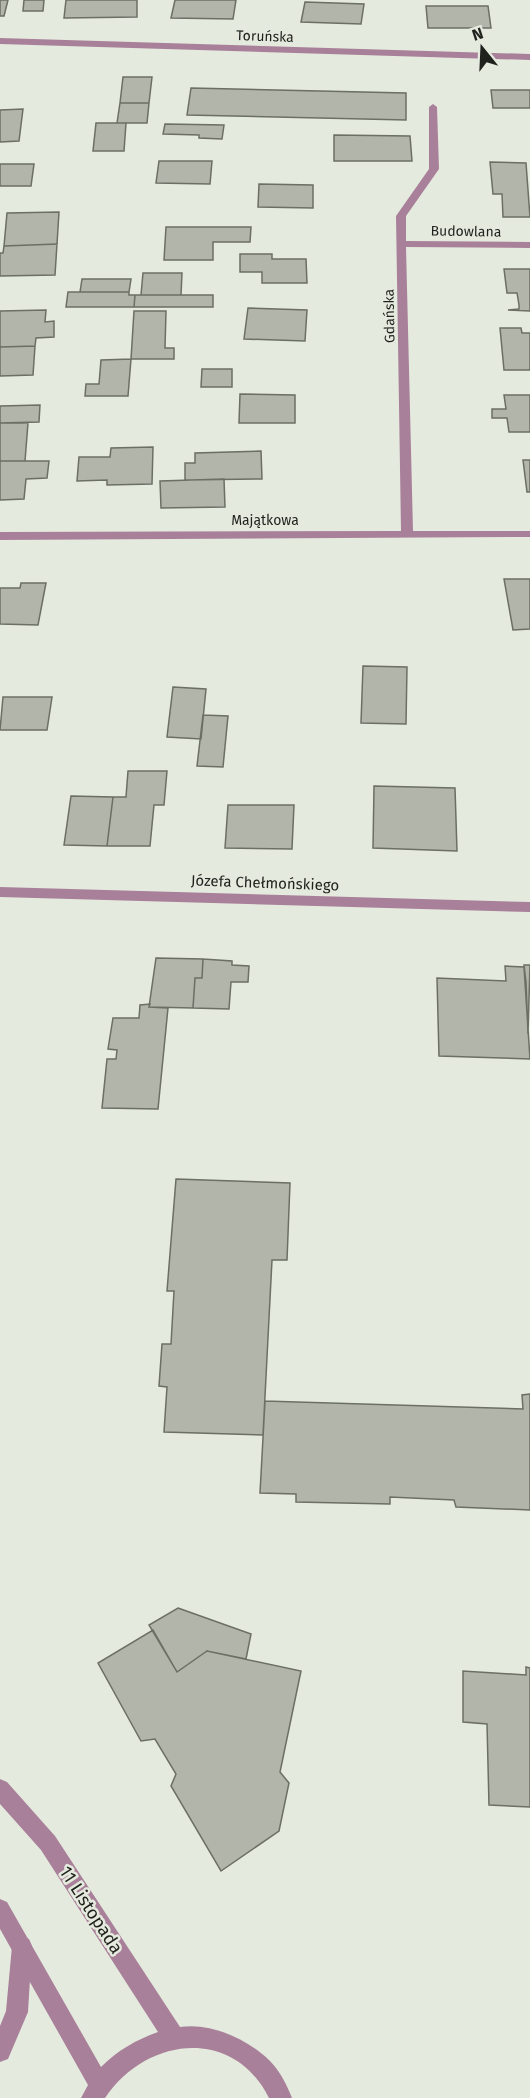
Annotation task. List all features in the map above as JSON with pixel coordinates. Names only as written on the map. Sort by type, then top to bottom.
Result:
[{"type":"street","name":"Toruńska","points":[[0,41],[530,57]]},
{"type":"street","name":"Gdańska","points":[[407,535],[401,216],[434,169],[433,107]]},
{"type":"street","name":"Budowlana","points":[[401,243],[530,245]]},
{"type":"street","name":"Majątkowa","points":[[0,536],[530,534]]},
{"type":"street","name":"Józefa Chełmońskiego","points":[[0,892],[530,907]]},
{"type":"street","name":"11 Listopada","points":[[0,1789],[48,1843],[174,2037]]},
{"type":"street","points":[[0,1909],[22,1946],[96,2091],[124,2058],[153,2043],[174,2037],[208,2037],[240,2050],[267,2073],[281,2098]]},
{"type":"street","points":[[0,2051],[16,2012],[22,1946]]},
{"type":"building","points":[[0,0],[8,0],[4,16],[0,16]]},
{"type":"building","points":[[24,0],[44,0],[43,11],[23,11]]},
{"type":"building","points":[[66,0],[137,0],[137,17],[64,18]]},
{"type":"building","points":[[175,0],[236,0],[233,19],[171,18]]},
{"type":"building","points":[[305,2],[364,4],[361,24],[301,22]]},
{"type":"building","points":[[426,6],[488,6],[491,28],[428,28]]},
{"type":"building","points":[[123,77],[152,77],[149,103],[120,103]]},
{"type":"building","points":[[191,88],[406,93],[406,120],[187,115]]},
{"type":"building","points":[[491,90],[530,90],[530,108],[493,108]]},
{"type":"building","points":[[120,103],[149,103],[147,123],[117,123]]},
{"type":"building","points":[[23,109],[19,141],[0,142],[0,110]]},
{"type":"building","points":[[96,123],[126,123],[124,151],[93,151]]},
{"type":"building","points":[[165,124],[224,125],[222,139],[199,138],[199,135],[163,134]]},
{"type":"building","points":[[334,135],[410,136],[412,161],[334,161]]},
{"type":"building","points":[[159,161],[212,161],[210,184],[156,183]]},
{"type":"building","points":[[490,162],[526,163],[530,217],[503,217],[502,194],[493,194]]},
{"type":"building","points":[[0,164],[34,164],[31,186],[0,186]]},
{"type":"building","points":[[259,184],[313,185],[313,208],[258,207]]},
{"type":"building","points":[[59,212],[57,244],[4,246],[7,213]]},
{"type":"building","points":[[166,227],[251,227],[250,242],[213,242],[213,260],[164,260]]},
{"type":"building","points":[[57,244],[55,275],[0,276],[0,253],[3,253],[4,246]]},
{"type":"building","points":[[240,254],[272,254],[272,259],[306,259],[307,283],[262,283],[262,272],[240,272]]},
{"type":"building","points":[[504,269],[530,269],[530,311],[508,310],[519,309],[519,305],[517,293],[507,293]]},
{"type":"building","points":[[143,273],[182,273],[181,295],[141,295]]},
{"type":"building","points":[[82,279],[131,279],[129,292],[80,292]]},
{"type":"building","points":[[68,292],[129,292],[129,295],[135,295],[134,307],[66,307]]},
{"type":"building","points":[[135,295],[213,295],[213,307],[134,307]]},
{"type":"building","points":[[248,308],[307,310],[305,341],[244,339]]},
{"type":"building","points":[[46,310],[45,322],[54,321],[54,337],[36,338],[35,346],[0,347],[0,311]]},
{"type":"building","points":[[134,311],[166,311],[165,348],[174,348],[174,359],[131,359]]},
{"type":"building","points":[[500,328],[521,328],[522,333],[530,333],[530,370],[504,370]]},
{"type":"building","points":[[35,346],[33,375],[0,376],[0,347]]},
{"type":"building","points":[[131,359],[128,396],[85,396],[86,384],[99,384],[101,360]]},
{"type":"building","points":[[202,369],[232,369],[232,387],[201,387]]},
{"type":"building","points":[[240,394],[295,395],[295,423],[239,423]]},
{"type":"building","points":[[504,395],[530,395],[530,432],[509,432],[507,418],[492,418],[492,409],[506,409]]},
{"type":"building","points":[[40,405],[39,422],[0,423],[0,406]]},
{"type":"building","points":[[0,423],[28,423],[25,461],[0,461]]},
{"type":"building","points":[[153,447],[152,484],[107,485],[107,480],[77,481],[79,457],[110,457],[111,448]]},
{"type":"building","points":[[261,451],[262,479],[185,480],[185,463],[195,463],[195,453]]},
{"type":"building","points":[[523,460],[530,460],[530,492],[527,492]]},
{"type":"building","points":[[0,461],[49,461],[47,478],[26,479],[24,499],[0,500]]},
{"type":"building","points":[[224,479],[225,507],[161,508],[160,481]]},
{"type":"building","points":[[504,579],[530,579],[530,629],[513,630]]},
{"type":"building","points":[[21,583],[46,583],[38,625],[0,624],[0,588],[20,588]]},
{"type":"building","points":[[363,666],[407,667],[406,724],[361,723]]},
{"type":"building","points":[[173,687],[206,689],[201,739],[167,737]]},
{"type":"building","points":[[3,697],[52,697],[47,730],[0,730]]},
{"type":"building","points":[[203,715],[228,716],[223,767],[197,766]]},
{"type":"building","points":[[128,771],[167,771],[164,805],[154,805],[150,846],[107,846],[113,797],[126,797]]},
{"type":"building","points":[[374,786],[455,788],[457,851],[373,848]]},
{"type":"building","points":[[71,796],[113,797],[107,846],[64,845]]},
{"type":"building","points":[[228,805],[294,805],[292,849],[225,848]]},
{"type":"building","points":[[156,958],[203,959],[202,978],[195,978],[193,1008],[149,1007]]},
{"type":"building","points":[[203,959],[232,961],[232,965],[249,966],[248,982],[231,982],[229,1009],[193,1008],[195,978],[202,978]]},
{"type":"building","points":[[524,965],[530,965],[528,1034],[526,982]]},
{"type":"building","points":[[505,966],[524,967],[530,1059],[439,1056],[437,978],[506,981]]},
{"type":"building","points":[[150,1004],[149,1007],[168,1008],[158,1109],[102,1108],[107,1059],[116,1059],[117,1050],[108,1049],[113,1018],[139,1018],[140,1005]]},
{"type":"building","points":[[176,1179],[290,1183],[287,1260],[272,1260],[263,1435],[164,1432],[167,1387],[159,1386],[162,1344],[171,1344],[174,1291],[167,1291]]},
{"type":"building","points":[[530,1394],[530,1510],[456,1507],[454,1500],[390,1497],[390,1504],[296,1502],[296,1494],[260,1493],[265,1401],[523,1409],[522,1395]]},
{"type":"building","points":[[178,1608],[251,1634],[246,1659],[207,1651],[177,1672],[149,1625]]},
{"type":"building","points":[[153,1630],[177,1672],[207,1651],[301,1671],[280,1772],[289,1783],[279,1831],[221,1871],[171,1786],[176,1774],[155,1739],[141,1741],[98,1663]]},
{"type":"building","points":[[526,1667],[530,1668],[530,1807],[489,1805],[487,1724],[463,1722],[463,1671],[526,1675]]}]
